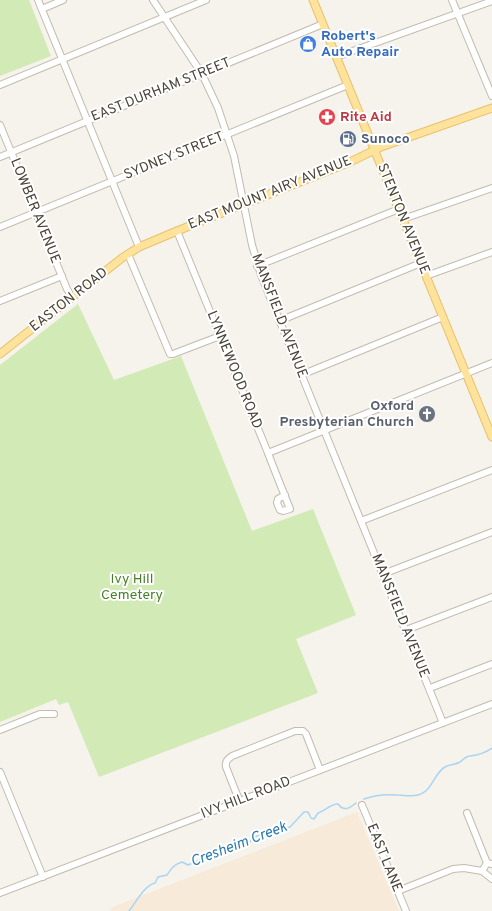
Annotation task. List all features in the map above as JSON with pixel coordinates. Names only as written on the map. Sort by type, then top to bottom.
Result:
[{"type":"main road","name":"STENTON AVENUE","points":[[313,0],[492,437]]},
{"type":"main road","name":"EAST MOUNT AIRY AVENUE","points":[[139,247],[177,230],[350,162],[375,150],[492,108]]},
{"type":"main road","name":"EASTON ROAD","points":[[0,354],[72,297],[139,247]]},
{"type":"street","points":[[38,0],[139,247]]},
{"type":"street","points":[[42,9],[64,0]]},
{"type":"street","name":"MANSFIELD AVENUE","points":[[153,0],[202,74],[218,108],[228,135],[236,166],[257,266],[443,723]]},
{"type":"street","points":[[0,85],[206,0]]},
{"type":"street","points":[[452,0],[492,96]]},
{"type":"street","points":[[336,57],[492,1]]},
{"type":"street","name":"EAST DURHAM STREET","points":[[0,157],[323,24]]},
{"type":"street","name":"SYDNEY STREET","points":[[0,227],[348,85]]},
{"type":"street","name":"LOWBER AVENUE","points":[[0,125],[72,297]]},
{"type":"street","points":[[403,219],[492,188]]},
{"type":"street","points":[[257,266],[398,209]]},
{"type":"street","name":"LYNNEWOOD ROAD","points":[[177,230],[285,495],[290,509],[285,511],[281,510],[277,505],[278,499],[285,495]]},
{"type":"street","points":[[426,276],[492,252]]},
{"type":"street","points":[[128,254],[170,354],[220,336]]},
{"type":"street","points":[[279,321],[421,263]]},
{"type":"street","points":[[0,301],[62,276]]},
{"type":"street","points":[[301,375],[443,317]]},
{"type":"street","points":[[268,453],[492,363]]},
{"type":"street","points":[[361,521],[492,470]]},
{"type":"street","points":[[383,574],[492,532]]},
{"type":"street","points":[[406,630],[492,597]]},
{"type":"street","points":[[430,688],[492,664]]},
{"type":"street","name":"IVY HILL ROAD","points":[[0,894],[239,800],[492,704]]},
{"type":"street","points":[[0,730],[40,714],[54,714]]},
{"type":"street","points":[[239,800],[226,767],[226,762],[228,759],[232,756],[295,731],[303,731],[306,734],[320,770]]},
{"type":"street","points":[[0,772],[43,877]]},
{"type":"street","name":"EAST LANE","points":[[362,806],[406,911]]},
{"type":"street","points":[[468,813],[490,863],[482,871]]},
{"type":"street","points":[[398,891],[453,869],[470,868],[482,871],[492,879]]},
{"type":"shaded area","points":[[357,812],[399,911],[111,911],[110,908]]},
{"type":"green space","points":[[0,0],[29,0],[51,56],[0,76]]},
{"type":"green space","name":"Ivy Hill Cemetery","points":[[78,304],[114,380],[181,356],[252,531],[313,509],[356,615],[296,639],[318,693],[99,777],[68,702],[59,705],[56,699],[0,722],[0,365]]},
{"type":"waterway","name":"Cresheim Creek","points":[[364,799],[380,795],[418,795],[427,790],[438,773],[445,767],[458,763],[467,757],[481,754],[492,748]]},
{"type":"waterway","name":"Cresheim Creek","points":[[129,911],[144,890],[151,884],[155,883],[158,877],[167,875],[173,867],[179,863],[182,862],[188,865],[213,854],[226,852],[233,844],[237,843],[245,845],[257,836],[264,834],[269,835],[280,829],[290,827],[304,812],[308,812],[311,818],[314,819],[318,813],[333,805],[338,804],[345,809],[356,803]]},
{"type":"place","name":"Robert's Auto Repair","points":[[308,44]]},
{"type":"place","name":"Rite Aid","points":[[327,117]]},
{"type":"place","name":"Sunoco","points":[[348,139]]},
{"type":"place","name":"Oxford Presbyterian Church","points":[[427,414]]}]
